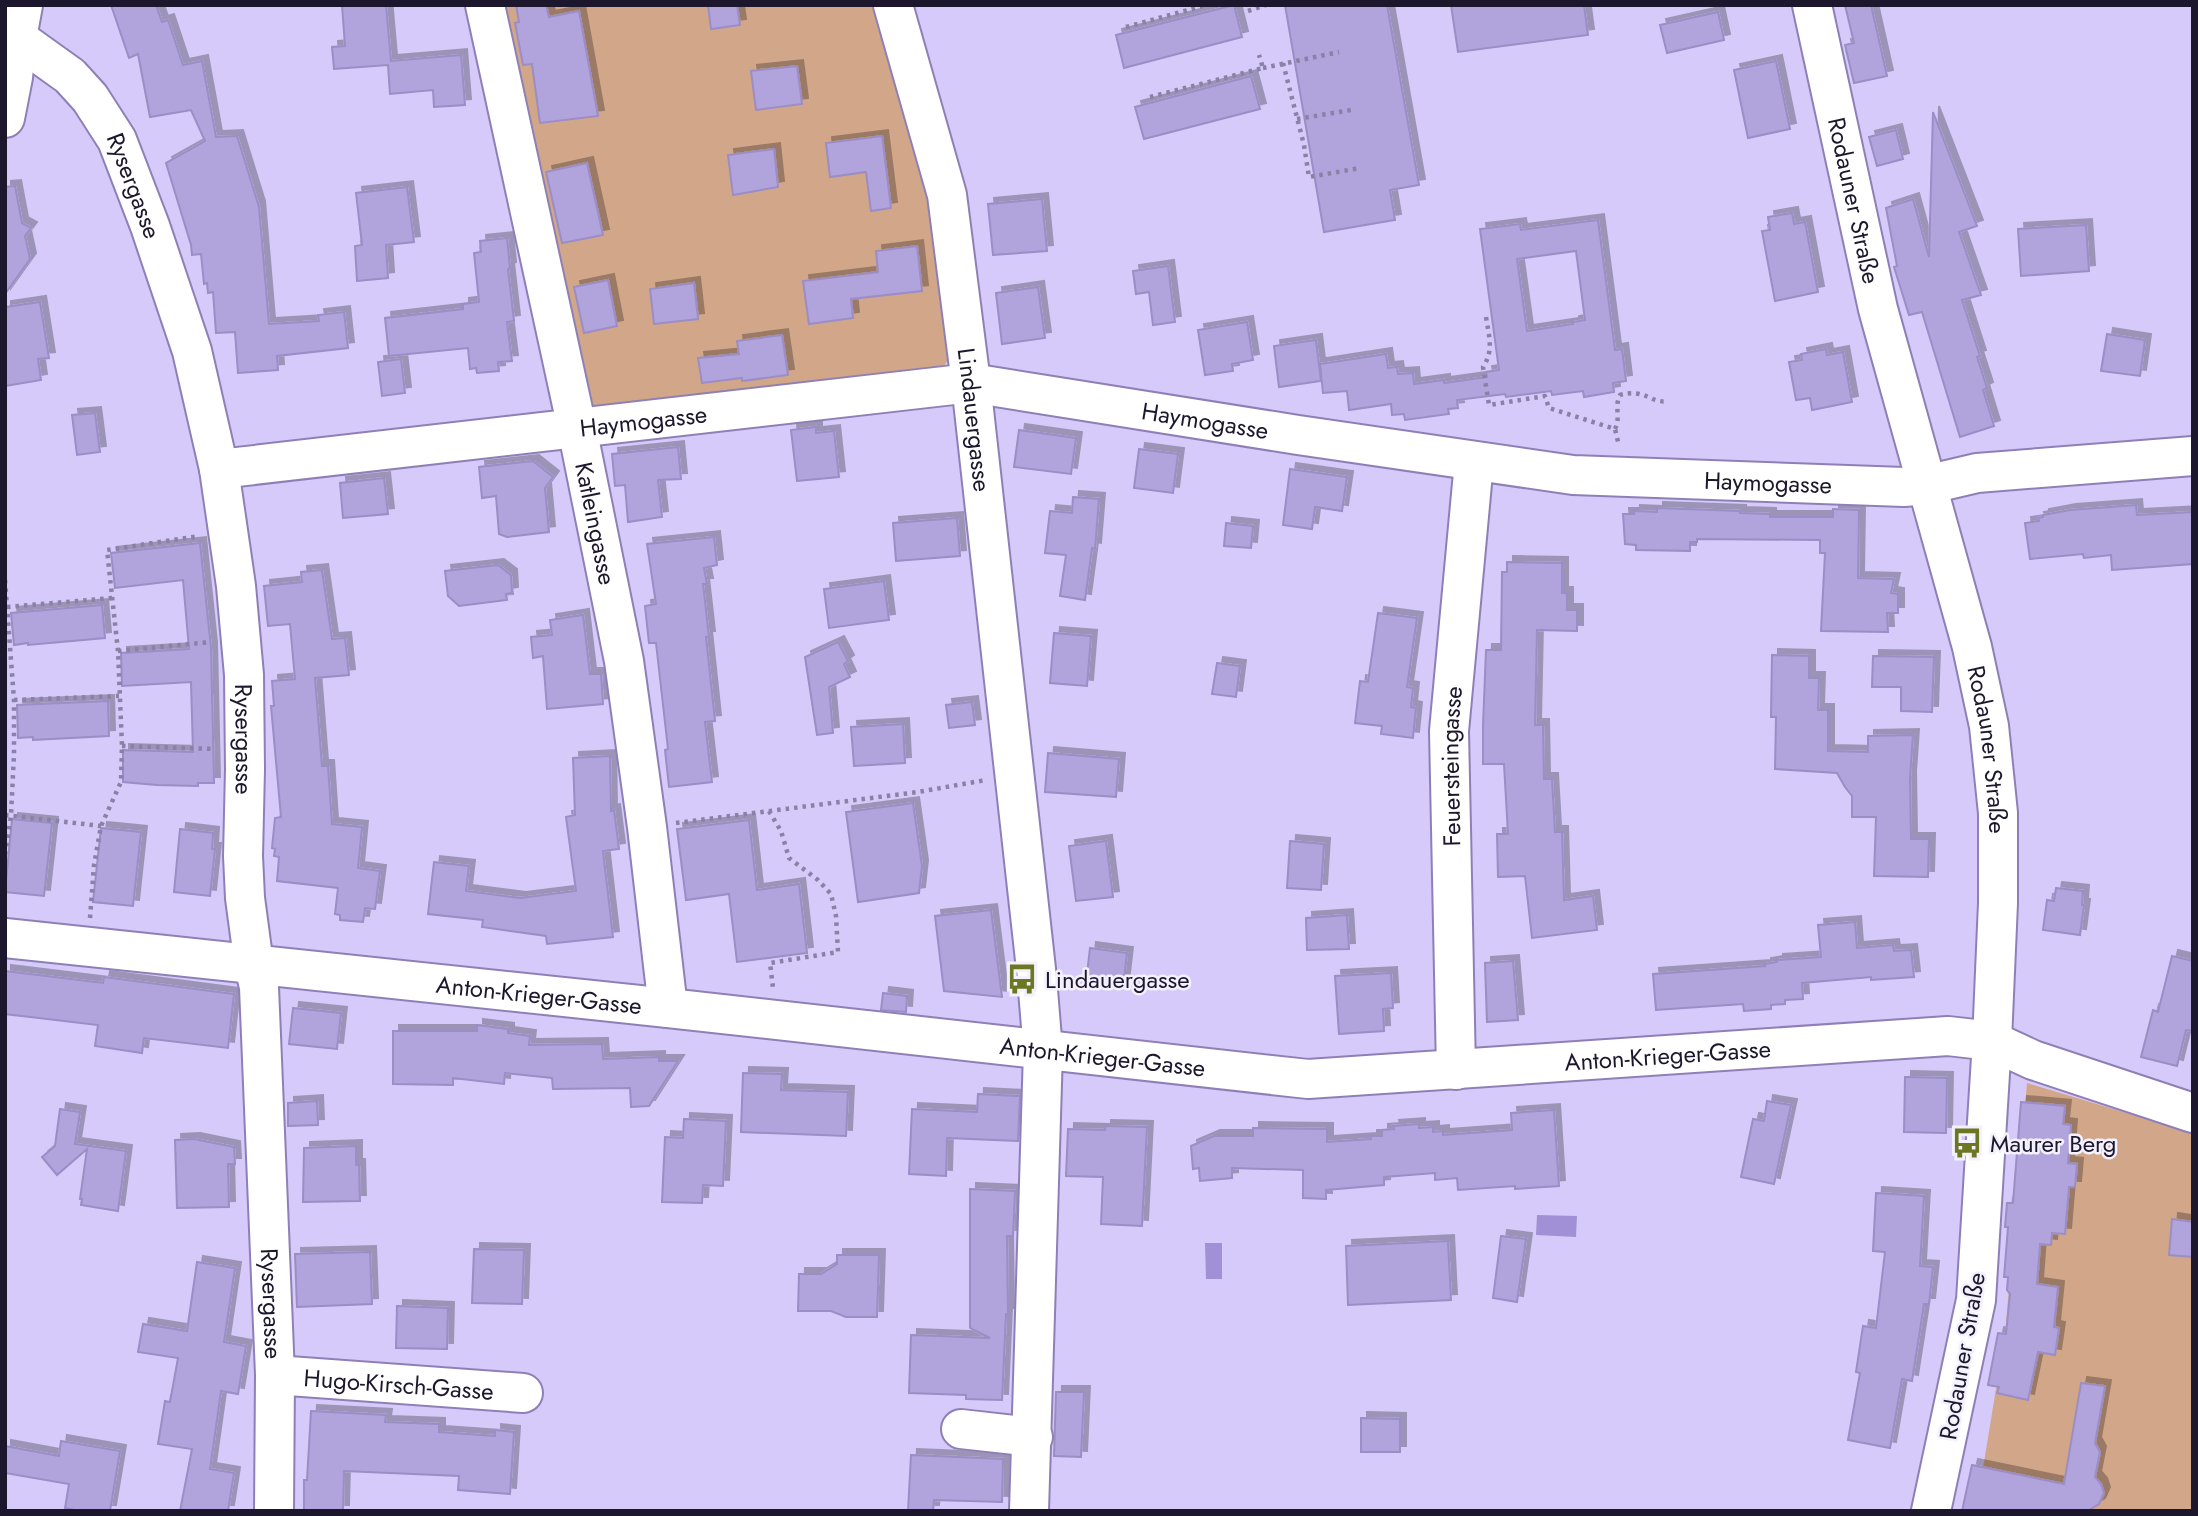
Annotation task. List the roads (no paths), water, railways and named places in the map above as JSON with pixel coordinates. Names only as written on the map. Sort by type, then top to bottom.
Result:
[{"type":"street","name":"Katleingasse","points":[[485,5],[577,428],[624,661],[668,1007]]},
{"type":"street","name":"Lindauergasse","points":[[893,5],[947,195],[1016,776],[1043,1051],[1029,1511]]},
{"type":"street","name":"Rodauner Straße","points":[[1812,5],[1878,309],[1972,646],[1989,726],[1998,813],[1998,903],[1992,1041],[1976,1300],[1931,1511]]},
{"type":"street","points":[[5,118],[13,77],[15,26]]},
{"type":"street","name":"Rysergasse","points":[[15,26],[90,98],[117,140],[150,226],[192,351],[219,469],[236,586],[244,674],[243,856],[245,898],[259,987],[275,1375],[274,1511]]},
{"type":"street","name":"Haymogasse","points":[[219,469],[971,383],[1474,462],[1573,475],[1622,478],[1904,487],[1926,485],[1977,473],[2193,456]]},
{"type":"street","name":"Feuersteingasse","points":[[1456,1070],[1448,731],[1474,462]]},
{"type":"street","name":"Anton-Krieger-Gasse","points":[[5,938],[668,1007],[1308,1079],[1948,1036],[1992,1041],[2033,1060],[2193,1113]]},
{"type":"street","name":"Hugo-Kirsch-Gasse","points":[[275,1375],[523,1393]]},
{"type":"street","points":[[961,1429],[1033,1437]]},
{"type":"place","name":"Lindauergasse","points":[[1022,979]]},
{"type":"place","name":"Maurer Berg","points":[[1967,1143]]}]
